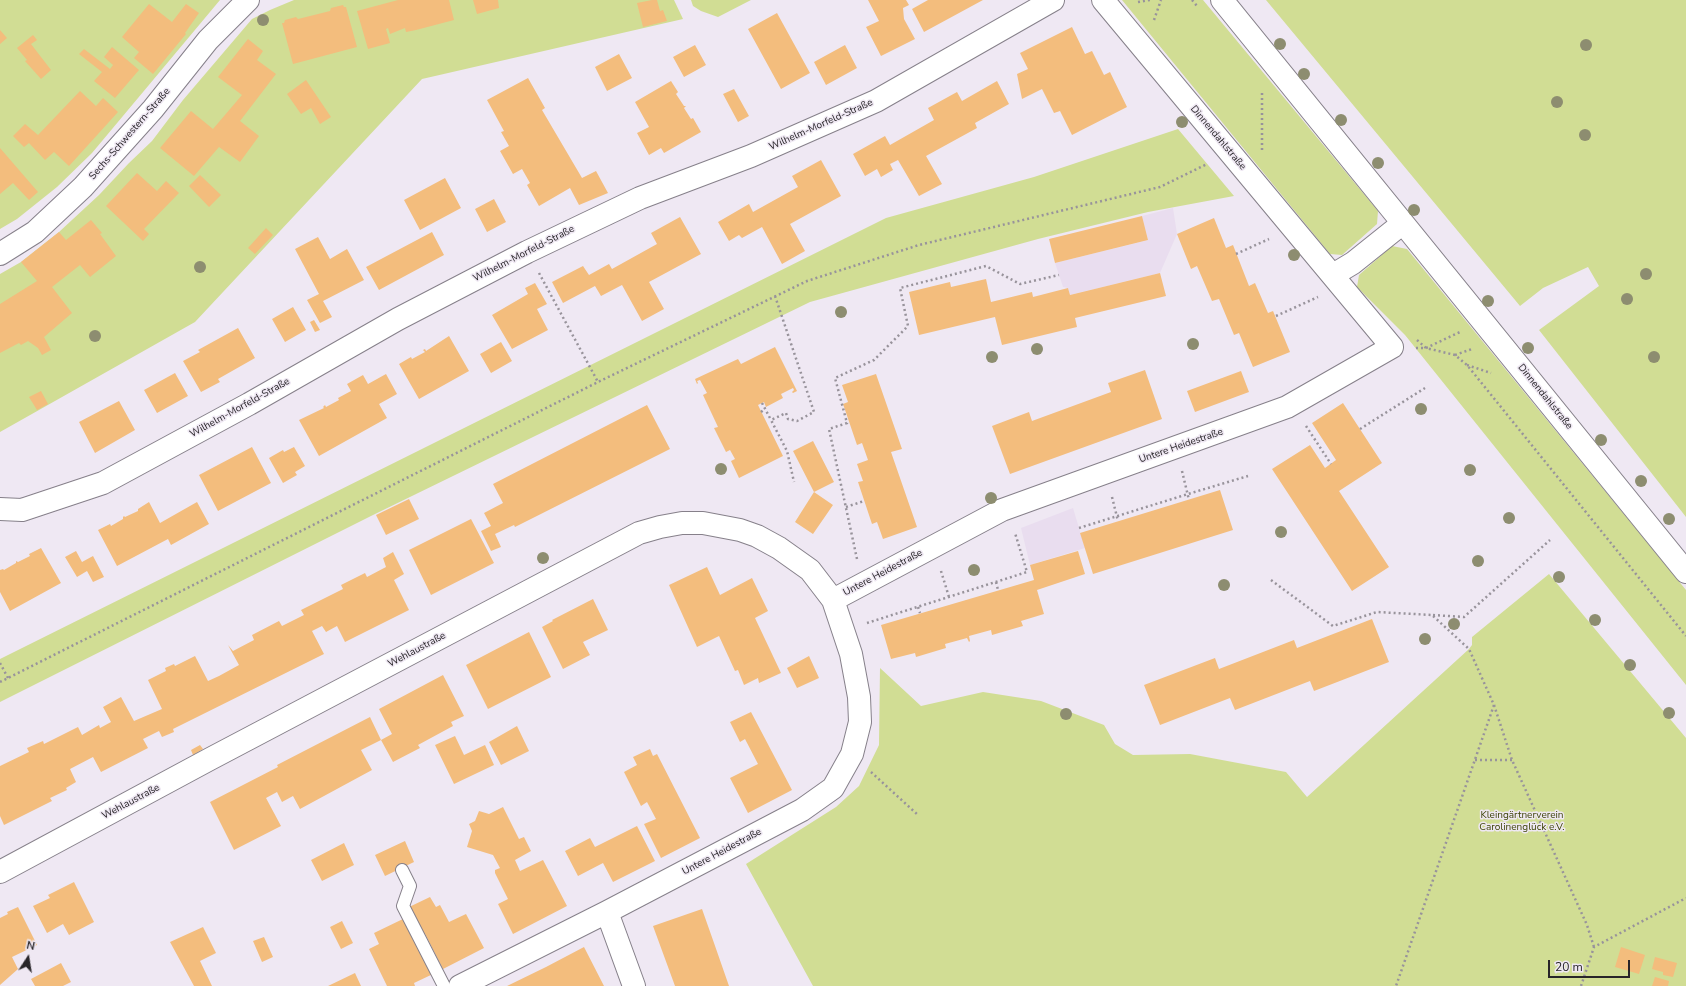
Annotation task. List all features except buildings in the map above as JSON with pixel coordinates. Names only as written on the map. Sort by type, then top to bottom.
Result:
[{"type":"street","name":"Sechs-Schwestern-Straße","points":[[0,254],[35,232],[83,187],[153,109],[208,40],[248,0]]},
{"type":"street","name":"Wilhelm-Morfeld-Straße","points":[[0,509],[22,510],[102,483],[256,400],[398,319],[527,252],[640,198],[751,156],[876,101],[1053,0]]},
{"type":"street","name":"Dinnendahlstraße","points":[[1103,0],[1392,347]]},
{"type":"street","name":"Dinnendahlstraße","points":[[1222,0],[1404,222],[1686,572]]},
{"type":"street","points":[[1337,280],[1353,263],[1404,222]]},
{"type":"street","name":"Untere Heidestraße","points":[[460,986],[607,912],[802,810],[833,788],[852,754],[860,722],[859,697],[851,654],[833,600],[1002,510],[1234,427],[1292,404],[1392,347]]},
{"type":"street","name":"Wehlaustraße","points":[[0,872],[210,759],[639,533],[682,523],[703,523],[740,530],[757,536],[779,548],[810,570],[833,600]]},
{"type":"street","points":[[607,912],[634,986]]},
{"type":"lane","points":[[402,870],[410,886],[403,906],[444,986]]},
{"type":"path","points":[[1192,0],[1202,12]]},
{"type":"path","points":[[1262,90],[1262,158]]},
{"type":"path","points":[[0,682],[598,382],[807,281],[919,245],[1160,187],[1206,166],[1228,149]]},
{"type":"path","points":[[1236,254],[1294,228]]},
{"type":"path","points":[[527,252],[598,382]]},
{"type":"path","points":[[858,560],[829,429],[848,423],[835,378],[874,360],[908,326],[900,288],[986,266],[1020,284],[1058,275]]},
{"type":"path","points":[[1276,316],[1337,280]]},
{"type":"path","points":[[771,420],[786,413],[788,419],[797,421],[814,412],[775,296]]},
{"type":"path","points":[[1426,348],[1483,321]]},
{"type":"path","points":[[1413,335],[1426,348]]},
{"type":"path","points":[[1392,347],[1426,348],[1455,355],[1467,365],[1686,636]]},
{"type":"path","points":[[1360,429],[1425,388]]},
{"type":"path","points":[[762,403],[787,451],[794,482]]},
{"type":"path","points":[[1292,404],[1331,464]]},
{"type":"path","points":[[761,412],[765,409]]},
{"type":"path","points":[[1079,528],[1248,476]]},
{"type":"path","points":[[846,507],[864,501]]},
{"type":"path","points":[[1271,580],[1333,626],[1377,612],[1464,617],[1550,540]]},
{"type":"path","points":[[843,630],[1027,572],[1021,552]]},
{"type":"path","points":[[944,581],[949,597]]},
{"type":"path","points":[[996,582],[998,590]]},
{"type":"path","points":[[918,607],[920,613]]},
{"type":"path","points":[[1432,615],[1469,649],[1494,705],[1512,760],[1587,925],[1594,947],[1581,986]]},
{"type":"path","points":[[0,663],[8,678]]},
{"type":"path","points":[[1396,986],[1494,705]]},
{"type":"path","points":[[852,754],[918,815]]},
{"type":"path","points":[[1475,760],[1512,760]]},
{"type":"path","points":[[1594,947],[1686,898]]},
{"type":"shaded area","points":[[1173,208],[1177,234],[1160,273],[1070,295],[1068,288],[1063,287],[1055,263],[1148,240],[1142,216]]},
{"type":"shaded area","points":[[1073,508],[1085,548],[1030,565],[1021,528]]},
{"type":"green space","points":[[0,0],[220,0],[92,153],[57,187],[17,219],[0,229]]},
{"type":"green space","points":[[294,0],[674,0],[683,19],[422,79],[195,322],[0,432],[0,274],[21,262],[59,232],[99,195],[152,141],[183,100],[252,19]]},
{"type":"green space","points":[[691,0],[751,0],[718,17],[701,11],[693,6]]},
{"type":"green space","points":[[1122,0],[1203,0],[1378,211],[1377,224],[1342,255],[1330,254]]},
{"type":"green space","points":[[1266,0],[1686,0],[1686,517],[1539,330],[1599,286],[1588,267],[1543,288],[1520,306]]},
{"type":"green space","points":[[1178,129],[1234,196],[1148,212],[1038,239],[810,302],[373,515],[0,702],[0,659],[886,218],[1034,177]]},
{"type":"green space","points":[[1392,246],[1407,249],[1686,590],[1686,685],[1405,335],[1357,287],[1359,275]]},
{"type":"green space","name":"Kleingärtnerverein Carolinenglück e.V.","points":[[1549,574],[1686,738],[1686,986],[813,986],[746,864],[836,807],[859,786],[879,745],[880,668],[921,706],[983,692],[1041,701],[1104,725],[1115,744],[1133,755],[1190,754],[1286,772],[1307,797],[1469,649],[1472,645],[1472,637]]}]
